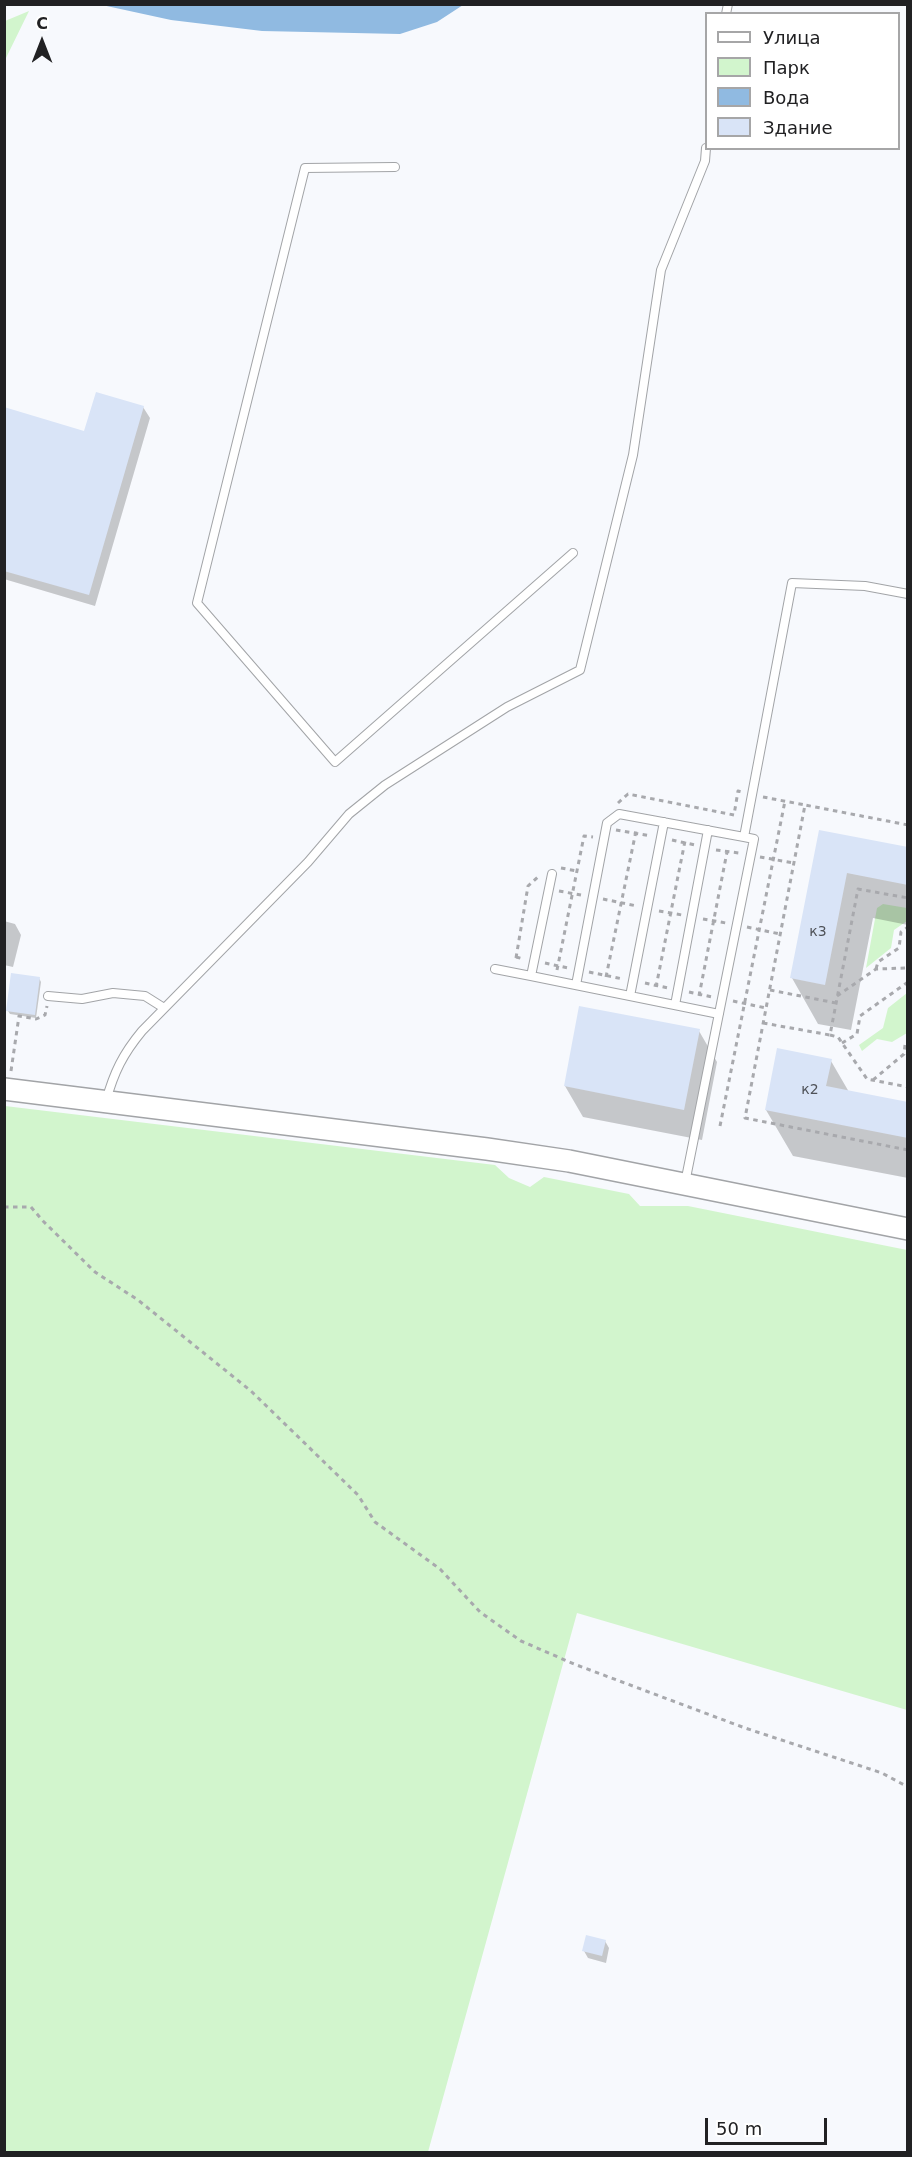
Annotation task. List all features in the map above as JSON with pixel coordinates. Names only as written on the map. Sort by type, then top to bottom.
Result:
[{"type":"main road","points":[[8,1081],[106,1103],[569,1161],[908,1230]]},
{"type":"lane","points":[[106,1103],[113,1077],[125,1052],[164,1008],[308,862],[349,814],[386,785],[507,707],[580,670],[633,455],[661,270],[705,161],[706,150]]},
{"type":"lane","points":[[395,167],[305,168],[197,603],[335,762],[573,553]]},
{"type":"lane","points":[[744,837],[792,583],[865,586],[908,594]]},
{"type":"lane","points":[[576,985],[607,823],[619,814],[754,839],[684,1185]]},
{"type":"lane","points":[[630,996],[664,822]]},
{"type":"lane","points":[[675,1005],[708,830]]},
{"type":"lane","points":[[531,976],[552,874]]},
{"type":"lane","points":[[495,969],[719,1014]]},
{"type":"lane","points":[[48,996],[82,999],[113,993],[145,996],[164,1008]]},
{"type":"path","points":[[604,990],[644,797]]},
{"type":"path","points":[[720,1126],[785,801]]},
{"type":"path","points":[[908,825],[805,805],[745,1118],[908,1150]]},
{"type":"path","points":[[653,1000],[691,807]]},
{"type":"path","points":[[696,1010],[734,815]]},
{"type":"path","points":[[549,889],[780,934]]},
{"type":"path","points":[[830,1035],[858,889],[908,898]]},
{"type":"path","points":[[876,969],[878,962],[899,948],[901,932],[908,927]]},
{"type":"path","points":[[837,996],[876,969],[908,968]]},
{"type":"path","points":[[842,1044],[857,1034],[860,1016],[908,982]]},
{"type":"path","points":[[770,990],[836,1003]]},
{"type":"path","points":[[8,1081],[19,1016],[36,1019],[45,1015],[48,996]]},
{"type":"path","points":[[764,1023],[838,1037],[867,1079],[908,1087]]},
{"type":"path","points":[[873,1080],[904,1054],[905,1045],[908,1043]]},
{"type":"path","points":[[4,1207],[31,1207],[95,1272],[138,1300],[251,1390],[358,1495],[375,1522],[440,1569],[480,1612],[521,1641],[574,1664],[735,1724],[882,1773],[908,1787]]},
{"type":"green space","points":[[29,11],[5,60],[5,21]]},
{"type":"green space","points":[[883,904],[907,908],[907,921],[894,930],[891,948],[866,968],[877,908]]},
{"type":"green space","points":[[907,993],[907,1033],[892,1042],[877,1039],[862,1051],[859,1045],[883,1028],[888,1008]]},
{"type":"green space","points":[[5,1106],[495,1165],[509,1178],[530,1187],[544,1177],[629,1194],[640,1206],[688,1206],[907,1250],[907,1710],[577,1613],[428,2152],[5,2152]]},
{"type":"water","points":[[102,5],[463,5],[437,22],[400,34],[262,31],[171,20]]},
{"type":"building","points":[[96,392],[144,406],[89,595],[4,571],[4,407],[84,431]]},
{"type":"building","points":[[819,830],[908,847],[908,885],[847,873],[825,985],[790,978]]},
{"type":"building","points":[[11,973],[40,977],[35,1015],[6,1011]]},
{"type":"building","points":[[579,1006],[700,1029],[684,1110],[564,1086]]},
{"type":"building","points":[[777,1048],[832,1059],[826,1086],[908,1102],[908,1138],[765,1110]]},
{"type":"building","points":[[586,1935],[606,1940],[602,1956],[582,1951]]}]
